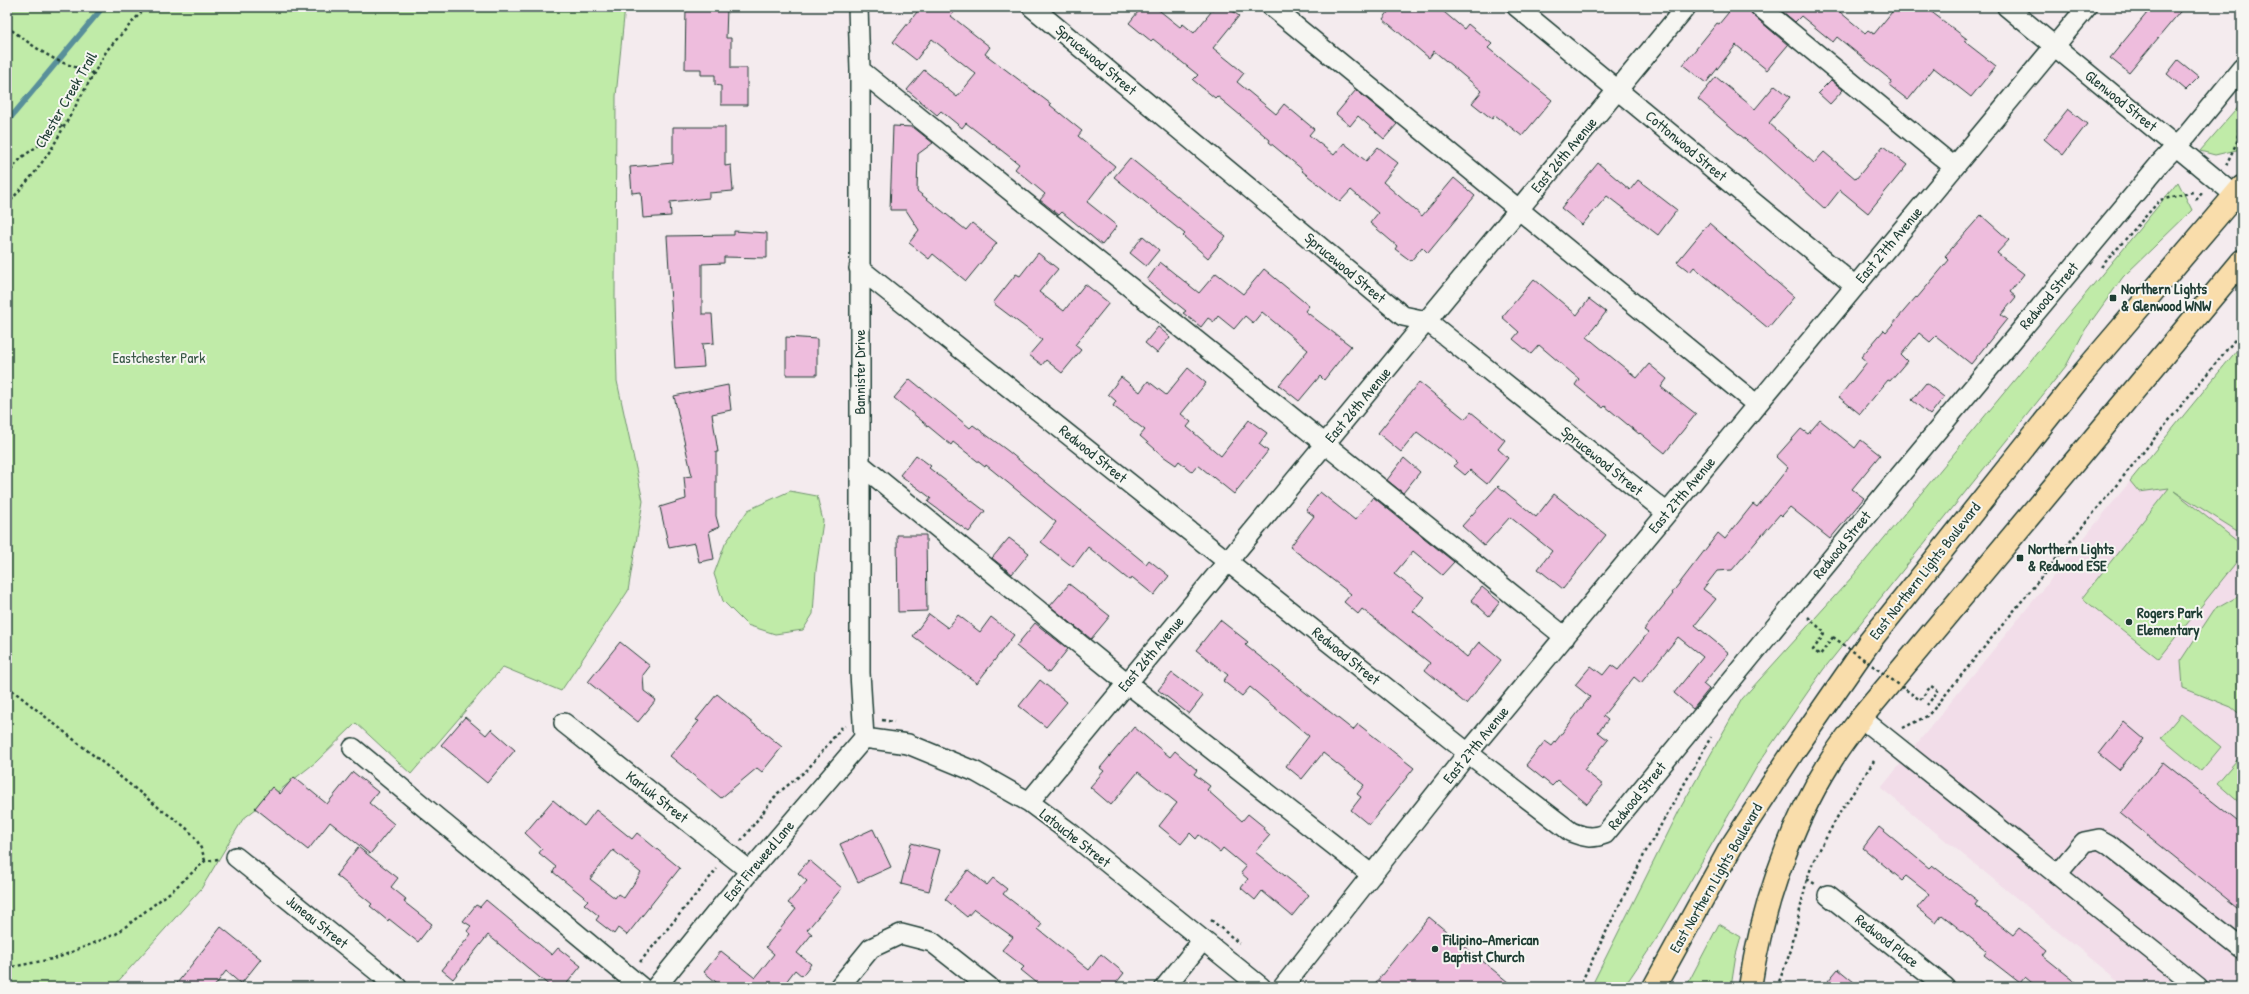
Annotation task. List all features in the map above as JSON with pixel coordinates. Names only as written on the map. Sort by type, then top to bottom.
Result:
[{"type":"main road","name":"East Northern Lights Boulevard","points":[[1654,987],[1731,847],[1870,641],[2085,371],[2238,191]]},
{"type":"main road","points":[[1750,987],[1762,927],[1785,855],[1806,806],[1830,762],[1861,718],[2242,261]]},
{"type":"street","name":"Bannister Drive","points":[[858,7],[860,70],[860,673],[864,738]]},
{"type":"street","name":"Sprucewood Street","points":[[1032,7],[1403,316],[1427,321],[1667,514]]},
{"type":"street","points":[[1272,7],[1757,405]]},
{"type":"street","name":"Cottonwood Street","points":[[1517,7],[1855,286]]},
{"type":"street","name":"East 26th Avenue","points":[[1029,802],[1686,7]]},
{"type":"street","points":[[1760,7],[1954,167]]},
{"type":"street","name":"Glenwood Street","points":[[2006,7],[2053,47],[2176,146],[2238,191]]},
{"type":"street","name":"East 27th Avenue","points":[[1283,987],[1468,754],[2087,7]]},
{"type":"street","name":"Redwood Street","points":[[860,268],[1468,754],[1571,832],[1585,838],[1595,838],[1605,834],[1891,486],[2242,68]]},
{"type":"street","points":[[860,70],[1565,637]]},
{"type":"street","points":[[860,464],[1127,684],[1372,874]]},
{"type":"street","points":[[1861,718],[2058,873],[2198,987]]},
{"type":"street","name":"Karluk Street","points":[[564,723],[750,870]]},
{"type":"street","name":"Latouche Street","points":[[864,738],[908,744],[976,772],[1029,802],[1068,831],[1261,987]]},
{"type":"street","name":"East Fireweed Lane","points":[[656,987],[750,870],[864,738]]},
{"type":"street","points":[[353,748],[634,982]]},
{"type":"street","points":[[2058,873],[2084,842],[2099,839],[2108,844],[2242,949]]},
{"type":"street","name":"Juneau Street","points":[[236,857],[397,987]]},
{"type":"street","name":"Redwood Place","points":[[1828,895],[1945,987]]},
{"type":"street","points":[[839,987],[871,948],[901,934],[932,942],[989,987]]},
{"type":"street","points":[[1165,987],[1203,940]]},
{"type":"path","name":"Chester Creek Trail","points":[[7,205],[36,171],[65,124],[107,50],[146,7]]},
{"type":"path","points":[[7,27],[44,52],[70,66],[78,66],[93,73]]},
{"type":"path","points":[[2229,162],[2237,142],[2242,108]]},
{"type":"path","points":[[7,175],[22,157],[42,144],[53,131],[65,124]]},
{"type":"path","points":[[2098,271],[2160,200],[2193,192]]},
{"type":"path","points":[[1900,729],[1927,716],[1933,710],[2242,331]]},
{"type":"path","points":[[1803,623],[1813,611]]},
{"type":"path","points":[[1808,617],[1825,633],[1812,650],[1820,655],[1833,637],[1920,700],[1931,686],[1938,691],[1927,705]]},
{"type":"path","points":[[7,686],[163,811],[189,829],[202,850],[205,861]]},
{"type":"path","points":[[634,982],[778,793],[807,770],[842,727]]},
{"type":"path","points":[[1579,987],[1645,853],[1713,733]]},
{"type":"path","points":[[1777,987],[1791,950],[1807,879],[1814,860],[1839,814],[1874,761]]},
{"type":"path","points":[[7,968],[57,958],[116,934],[173,890],[205,861],[236,857]]},
{"type":"shaded area","name":"Rogers Park Elementary","points":[[2240,346],[2242,348],[2242,825],[2163,762],[2121,814],[2242,911],[2242,987],[2126,987],[1881,788]]},
{"type":"green space","name":"Eastchester Park","points":[[7,7],[625,7],[616,96],[615,297],[617,381],[643,501],[628,591],[561,691],[503,667],[411,774],[356,723],[316,762],[243,819],[201,889],[113,987],[7,987]]},
{"type":"green space","points":[[2242,103],[2241,149],[2215,155],[2200,151]]},
{"type":"green space","points":[[2178,182],[2192,210],[2123,277],[2085,330],[2066,366],[1823,670],[1760,761],[1661,932],[1624,987],[1591,987],[1682,805],[1742,699],[1852,577]]},
{"type":"green space","points":[[2237,350],[2242,350],[2242,534],[2174,491],[2242,545],[2242,555],[2159,659],[2082,598],[2169,488],[2139,492],[2130,481]]},
{"type":"green space","points":[[790,491],[817,496],[823,521],[816,570],[813,614],[803,630],[775,634],[747,625],[723,601],[714,574],[725,544],[748,510]]},
{"type":"green space","points":[[2242,594],[2242,716],[2231,707],[2183,688],[2181,660],[2214,610]]},
{"type":"green space","points":[[2181,714],[2221,747],[2201,771],[2161,738]]},
{"type":"green space","points":[[2237,760],[2242,764],[2242,805],[2217,783]]},
{"type":"green space","points":[[1719,924],[1741,937],[1736,955],[1731,987],[1686,987]]},
{"type":"building","points":[[686,7],[727,7],[726,38],[731,38],[731,68],[747,68],[747,105],[721,105],[721,86],[715,85],[715,75],[701,75],[701,69],[685,69]]},
{"type":"building","points":[[921,7],[958,7],[951,16],[990,47],[985,54],[1051,104],[1050,105],[1082,131],[1078,136],[1115,166],[1087,202],[1117,226],[1102,245],[1062,212],[1059,215],[1040,200],[1045,194],[1015,169],[1019,164],[966,123],[962,128],[941,111],[937,115],[907,90],[924,70],[957,97],[976,74],[932,39],[916,60],[893,42]]},
{"type":"building","points":[[1142,7],[1155,7],[1180,27],[1183,24],[1194,33],[1215,7],[1227,7],[1239,16],[1213,48],[1244,73],[1237,82],[1276,114],[1284,104],[1314,129],[1309,135],[1334,155],[1344,143],[1366,161],[1378,147],[1398,163],[1383,182],[1422,216],[1454,178],[1475,196],[1428,253],[1422,247],[1411,261],[1395,249],[1397,246],[1370,223],[1378,213],[1351,190],[1340,202],[1302,171],[1303,170],[1269,142],[1270,140],[1217,96],[1215,98],[1193,80],[1198,75],[1153,39],[1151,41],[1129,23]]},
{"type":"building","points":[[1392,7],[1438,7],[1464,29],[1468,24],[1492,44],[1488,48],[1552,100],[1522,136],[1495,115],[1492,119],[1472,103],[1482,91],[1434,51],[1429,58],[1383,19]]},
{"type":"building","points":[[1733,7],[1749,7],[1753,15],[1788,45],[1767,70],[1736,45],[1706,83],[1683,65],[1717,23],[1719,24]]},
{"type":"building","points":[[1777,7],[1834,7],[1865,33],[1868,30],[1874,34],[1896,7],[1925,7],[1967,39],[1965,42],[1996,66],[1971,97],[1934,68],[1908,100],[1889,85],[1892,81],[1837,37],[1833,42],[1801,16],[1795,22]]},
{"type":"building","points":[[2152,7],[2184,7],[2129,73],[2110,58]]},
{"type":"building","points":[[2178,60],[2199,77],[2186,90],[2167,74]]},
{"type":"building","points":[[1716,77],[1755,109],[1775,85],[1790,97],[1769,123],[1814,163],[1824,152],[1856,179],[1883,146],[1907,165],[1868,213],[1840,190],[1825,209],[1761,151],[1760,152],[1698,99]]},
{"type":"building","points":[[1831,80],[1843,90],[1830,104],[1818,93]]},
{"type":"building","points":[[1356,90],[1397,124],[1384,139],[1358,116],[1350,126],[1336,114]]},
{"type":"building","points":[[2068,109],[2087,124],[2063,155],[2044,139]]},
{"type":"building","points":[[893,126],[913,127],[933,143],[918,154],[917,191],[966,230],[972,223],[997,243],[966,281],[933,254],[929,259],[909,243],[919,230],[906,210],[890,210]]},
{"type":"building","points":[[673,127],[725,127],[725,166],[731,165],[733,191],[709,193],[709,198],[670,202],[671,216],[643,218],[641,192],[632,193],[630,167],[673,163]]},
{"type":"building","points":[[1130,158],[1226,236],[1208,258],[1183,236],[1185,234],[1114,177]]},
{"type":"building","points":[[1598,163],[1630,190],[1638,180],[1677,210],[1658,235],[1607,196],[1582,225],[1561,208]]},
{"type":"building","points":[[1981,215],[2009,240],[1997,253],[2024,274],[2010,292],[2016,297],[2001,315],[2007,319],[1971,364],[1936,336],[1930,342],[1919,333],[1901,355],[1907,361],[1890,381],[1888,380],[1860,414],[1839,397],[1867,362],[1861,357],[1884,330],[1886,332],[1916,297],[1917,298],[1949,260],[1945,256]]},
{"type":"building","points":[[1709,223],[1794,297],[1768,328],[1694,267],[1690,272],[1677,262]]},
{"type":"building","points":[[734,231],[767,233],[767,258],[724,257],[724,263],[702,264],[702,314],[712,314],[714,343],[702,344],[704,367],[675,369],[667,236],[734,235]]},
{"type":"building","points":[[1143,236],[1159,250],[1146,266],[1130,253]]},
{"type":"building","points":[[1038,253],[1058,269],[1039,292],[1064,311],[1085,284],[1109,303],[1075,345],[1081,350],[1062,373],[1046,360],[1042,365],[1029,355],[1042,340],[993,303],[1016,274],[1020,276]]},
{"type":"building","points":[[1160,262],[1199,293],[1216,273],[1243,294],[1264,269],[1309,306],[1305,311],[1351,346],[1324,380],[1320,376],[1299,401],[1279,385],[1308,350],[1262,312],[1253,323],[1245,316],[1234,329],[1218,316],[1214,322],[1208,318],[1201,327],[1183,313],[1186,311],[1147,280]]},
{"type":"building","points":[[1534,279],[1577,315],[1589,299],[1606,312],[1587,337],[1637,378],[1649,364],[1667,379],[1661,387],[1696,414],[1665,453],[1605,406],[1603,408],[1575,385],[1579,379],[1539,345],[1531,354],[1513,339],[1519,332],[1502,317]]},
{"type":"building","points":[[1158,327],[1170,337],[1157,353],[1145,343]]},
{"type":"building","points":[[786,337],[817,339],[817,375],[786,375]]},
{"type":"building","points":[[1188,368],[1206,383],[1181,414],[1191,422],[1187,427],[1221,456],[1249,420],[1267,433],[1259,444],[1268,451],[1234,494],[1198,465],[1192,472],[1179,461],[1176,465],[1163,456],[1140,436],[1145,430],[1113,406],[1116,401],[1108,394],[1121,377],[1140,392],[1148,381],[1166,395]]},
{"type":"building","points":[[910,379],[970,428],[973,425],[1008,451],[1146,564],[1149,560],[1169,576],[1154,595],[1133,578],[1129,580],[1088,547],[1073,567],[1041,542],[1056,522],[986,465],[985,467],[953,442],[951,445],[894,398]]},
{"type":"building","points":[[1419,382],[1465,419],[1471,412],[1505,440],[1498,449],[1508,458],[1487,484],[1470,470],[1465,475],[1454,466],[1457,462],[1417,432],[1401,452],[1378,433]]},
{"type":"building","points":[[1926,383],[1944,397],[1930,415],[1912,400]]},
{"type":"building","points":[[728,385],[731,410],[712,414],[718,452],[716,452],[716,516],[719,527],[709,531],[714,559],[699,562],[695,543],[669,548],[660,507],[686,499],[684,477],[692,476],[674,396]]},
{"type":"building","points":[[1820,420],[1855,448],[1861,440],[1880,455],[1852,489],[1864,498],[1830,539],[1790,507],[1782,516],[1780,514],[1732,570],[1717,571],[1703,589],[1716,599],[1695,625],[1729,653],[1703,684],[1709,689],[1693,709],[1674,693],[1703,657],[1678,637],[1641,683],[1634,677],[1603,716],[1608,720],[1598,732],[1608,740],[1584,770],[1603,785],[1587,804],[1558,780],[1552,786],[1526,765],[1545,741],[1552,746],[1590,697],[1575,685],[1591,666],[1603,675],[1611,665],[1618,670],[1648,633],[1644,630],[1673,594],[1672,593],[1718,533],[1725,539],[1753,504],[1757,507],[1788,468],[1776,457],[1801,429],[1808,434]]},
{"type":"building","points":[[916,455],[931,466],[929,468],[985,511],[969,532],[928,502],[931,498],[900,475]]},
{"type":"building","points":[[1404,458],[1420,472],[1403,493],[1387,480]]},
{"type":"building","points":[[1498,486],[1536,517],[1554,494],[1606,535],[1563,589],[1538,569],[1552,551],[1510,517],[1484,546],[1462,526]]},
{"type":"building","points":[[1320,492],[1355,520],[1373,497],[1454,562],[1442,575],[1413,551],[1394,574],[1424,597],[1413,611],[1467,657],[1479,642],[1501,660],[1466,704],[1425,670],[1430,663],[1362,609],[1358,614],[1344,602],[1351,594],[1290,547],[1314,516],[1306,510]]},
{"type":"building","points":[[897,535],[926,535],[927,611],[898,612]]},
{"type":"building","points":[[1009,538],[1029,553],[1012,574],[992,558]]},
{"type":"building","points":[[1069,584],[1110,616],[1091,639],[1050,606]]},
{"type":"building","points":[[1482,587],[1500,602],[1489,616],[1471,600]]},
{"type":"building","points":[[929,614],[948,628],[958,615],[980,632],[991,617],[1014,635],[977,683],[913,636]]},
{"type":"building","points":[[1220,620],[1248,642],[1245,645],[1353,730],[1358,724],[1414,768],[1369,825],[1351,810],[1361,797],[1357,794],[1364,785],[1323,753],[1302,779],[1286,766],[1309,736],[1250,687],[1242,696],[1223,681],[1228,675],[1196,650]]},
{"type":"building","points":[[1035,623],[1068,649],[1049,673],[1016,646]]},
{"type":"building","points":[[620,642],[650,666],[643,675],[644,691],[656,700],[638,722],[588,682]]},
{"type":"building","points":[[1172,673],[1203,696],[1189,714],[1158,690]]},
{"type":"building","points":[[1040,680],[1067,702],[1046,727],[1019,706]]},
{"type":"building","points":[[717,694],[782,747],[762,772],[757,768],[721,798],[670,756],[699,721],[696,720]]},
{"type":"building","points":[[465,717],[486,735],[491,729],[515,750],[487,783],[441,745]]},
{"type":"building","points":[[2124,722],[2144,739],[2119,770],[2099,754]]},
{"type":"building","points":[[1134,727],[1170,757],[1175,751],[1197,770],[1194,774],[1210,786],[1207,790],[1242,821],[1248,814],[1264,827],[1263,829],[1270,835],[1255,852],[1309,895],[1292,916],[1262,891],[1255,900],[1241,888],[1248,879],[1241,873],[1246,867],[1223,848],[1220,852],[1199,835],[1196,839],[1190,833],[1181,844],[1159,826],[1177,803],[1138,772],[1111,805],[1090,787],[1104,771],[1100,768]]},
{"type":"building","points":[[2163,762],[2242,825],[2242,911],[2121,814]]},
{"type":"building","points":[[353,772],[378,792],[369,803],[394,824],[370,854],[330,822],[308,850],[255,808],[272,787],[280,794],[294,777],[327,804]]},
{"type":"building","points":[[553,800],[584,826],[596,810],[632,839],[637,833],[680,868],[627,935],[618,928],[614,934],[596,920],[599,916],[584,904],[588,900],[553,872],[556,867],[539,853],[542,849],[525,833]],"holes":[[[613,850],[641,873],[624,898],[618,894],[615,898],[590,879]]]},
{"type":"building","points":[[1879,827],[1929,868],[1932,865],[1978,901],[1975,905],[2013,935],[2019,928],[2046,950],[2042,955],[2082,987],[2037,987],[2025,977],[2020,983],[1984,955],[1987,951],[1942,915],[1936,923],[1917,908],[1929,894],[1906,876],[1902,880],[1863,848]]},
{"type":"building","points":[[873,829],[891,867],[858,882],[840,844]]},
{"type":"building","points":[[911,843],[940,850],[929,891],[901,884]]},
{"type":"building","points":[[358,847],[398,878],[391,887],[406,899],[404,902],[432,924],[418,942],[389,919],[388,921],[370,906],[372,904],[336,875]]},
{"type":"building","points":[[809,860],[842,888],[807,930],[812,934],[797,953],[811,964],[802,976],[795,970],[782,987],[722,987],[704,972],[721,951],[755,978],[774,954],[766,947],[796,909],[788,903],[807,881],[798,873]]},
{"type":"building","points":[[968,870],[987,885],[993,878],[1007,889],[1003,894],[1042,924],[1038,929],[1089,970],[1101,954],[1124,973],[1113,987],[1042,987],[1021,970],[1024,967],[1002,950],[1013,937],[974,909],[967,917],[945,899]]},
{"type":"building","points":[[486,900],[552,955],[558,948],[581,966],[564,987],[551,987],[488,935],[453,979],[442,970],[471,934],[467,931],[471,926],[463,921],[476,905],[480,907]]},
{"type":"building","name":"Filipino-American Baptist Church","points":[[1429,917],[1514,987],[1372,987]]},
{"type":"building","points":[[221,927],[261,959],[241,984],[226,971],[214,987],[174,987]]},
{"type":"building","points":[[1838,969],[1860,987],[1823,987]]},
{"type":"waterway","points":[[7,122],[103,7]]},
{"type":"place","name":"Northern Lights & Glenwood WNW","points":[[2113,298]]},
{"type":"place","name":"Northern Lights & Redwood ESE","points":[[2020,558]]},
{"type":"place","name":"Rogers Park Elementary","points":[[2129,622]]},
{"type":"place","name":"Filipino-American Baptist Church","points":[[1435,949]]}]
